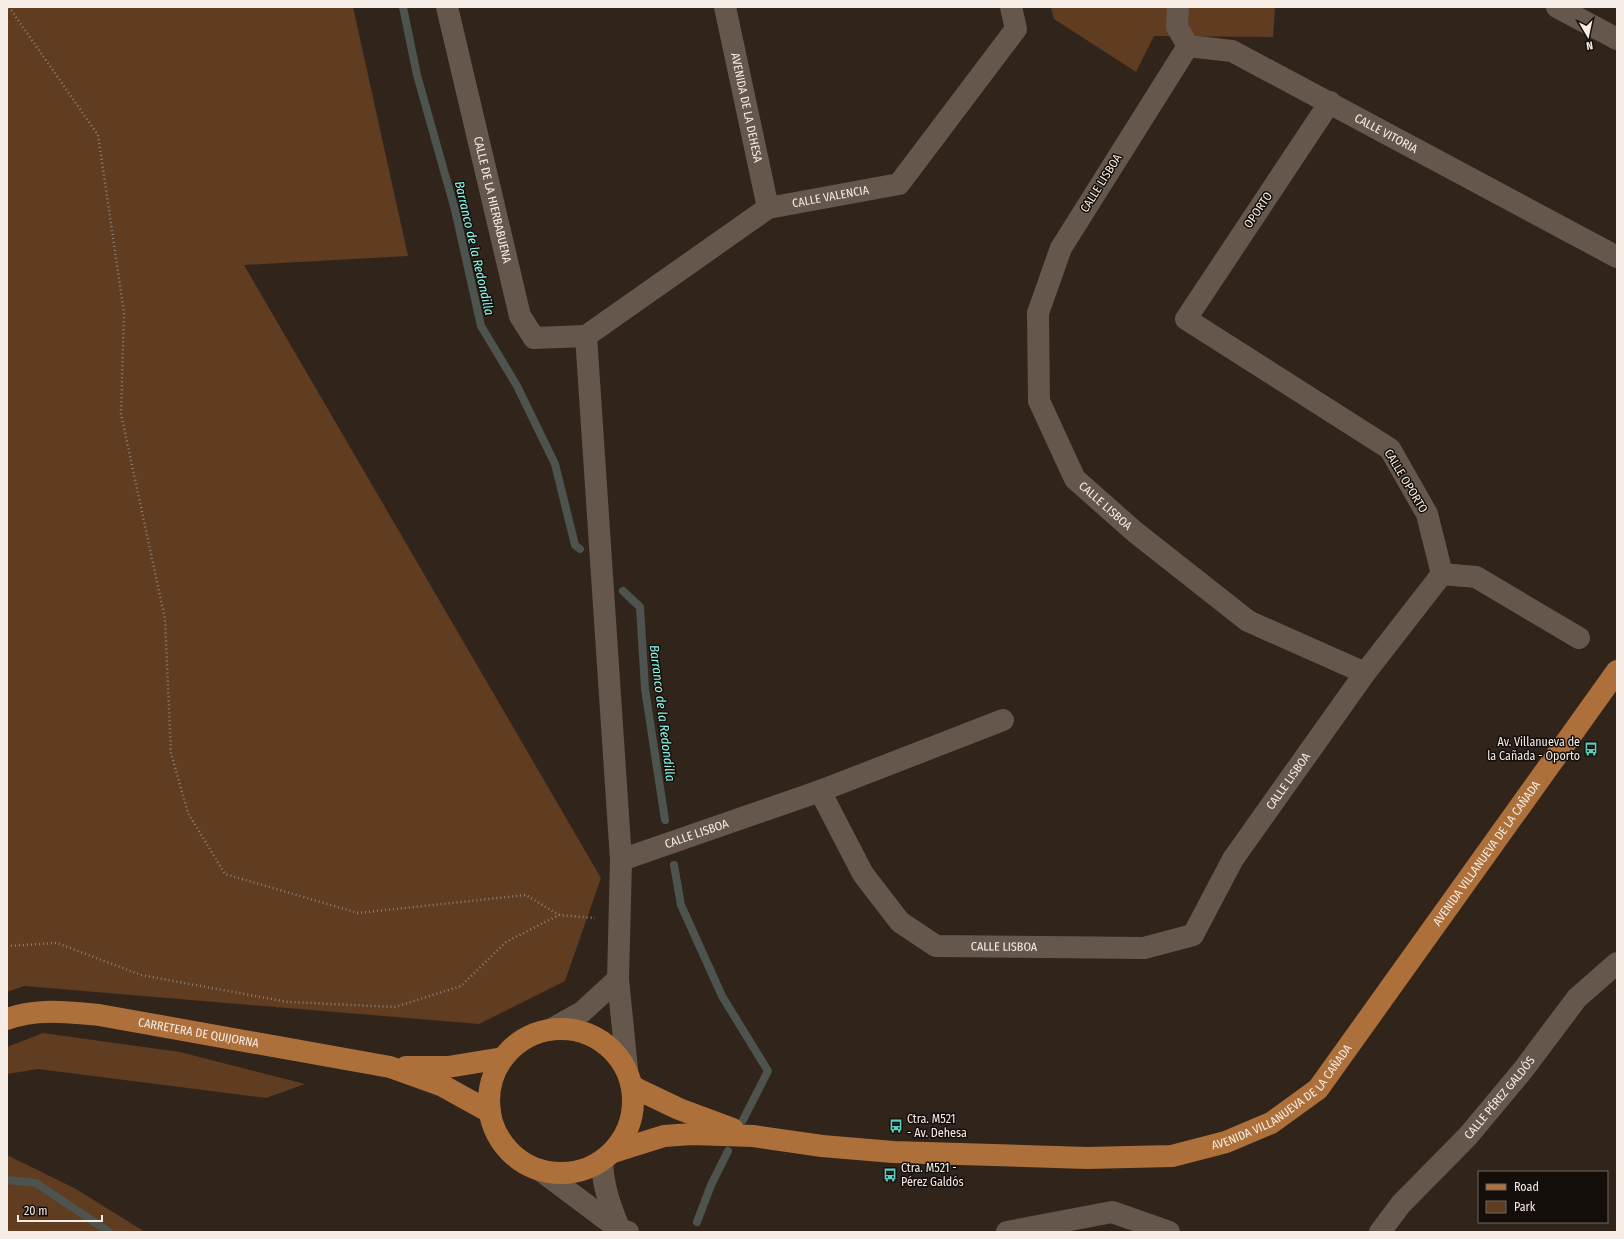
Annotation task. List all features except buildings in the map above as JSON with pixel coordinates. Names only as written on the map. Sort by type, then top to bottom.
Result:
[{"type":"main road","name":"AVENIDA VILLANUEVA DE LA CAÑADA","points":[[753,1136],[822,1146],[892,1152],[1087,1158],[1172,1156],[1226,1142],[1271,1123],[1318,1089],[1617,671]]},
{"type":"main road","name":"CARRETERA DE QUIJORNA","points":[[7,1019],[20,1014],[53,1011],[99,1015],[390,1067]]},
{"type":"main road","points":[[608,1157],[627,1133],[634,1111],[630,1078],[613,1051],[595,1037],[573,1030],[550,1030],[532,1035],[522,1041],[504,1058],[494,1074],[489,1093],[490,1112],[495,1131],[506,1148],[521,1162],[540,1170],[561,1174],[583,1170],[608,1157],[664,1136],[692,1134],[753,1136]]},
{"type":"main road","points":[[390,1067],[448,1067],[504,1058]]},
{"type":"main road","points":[[390,1067],[443,1086],[490,1112]]},
{"type":"main road","points":[[630,1078],[679,1109],[753,1136]]},
{"type":"street","name":"CALLE DE LA HIERBABUENA","points":[[447,7],[520,316],[534,338],[586,336]]},
{"type":"street","name":"AVENIDA DE LA DEHESA","points":[[725,7],[768,208]]},
{"type":"street","name":"CALLE VALENCIA","points":[[586,336],[768,208],[899,184],[1016,30],[1011,7]]},
{"type":"street","points":[[1178,7],[1177,27],[1188,46]]},
{"type":"street","points":[[1557,7],[1617,40]]},
{"type":"street","name":"CALLE VITORIA","points":[[1188,46],[1232,51],[1330,102],[1617,257]]},
{"type":"street","name":"CALLE LISBOA","points":[[621,860],[820,792],[863,874],[900,922],[936,946],[1144,948],[1193,935],[1233,859],[1365,673],[1248,621],[1135,532],[1075,480],[1039,401],[1038,313],[1060,248],[1188,46]]},
{"type":"street","name":"OPORTO","points":[[1186,319],[1330,102]]},
{"type":"street","name":"CALLE OPORTO","points":[[1186,319],[1390,448],[1427,514],[1442,574]]},
{"type":"street","points":[[586,336],[621,860],[618,978],[630,1078]]},
{"type":"street","points":[[1365,673],[1442,574],[1476,577],[1578,638]]},
{"type":"street","points":[[820,792],[1003,720]]},
{"type":"street","name":"CALLE PÉREZ GALDÓS","points":[[1380,1232],[1401,1204],[1468,1136],[1508,1088],[1577,998],[1617,963]]},
{"type":"street","points":[[550,1030],[582,1012],[618,978]]},
{"type":"street","points":[[608,1157],[603,1181],[611,1210],[624,1231]]},
{"type":"street","points":[[540,1170],[624,1231]]},
{"type":"street","points":[[1007,1232],[1112,1212],[1168,1232]]},
{"type":"path","points":[[9,7],[98,136],[124,312],[121,414],[165,620],[171,753],[188,813],[225,874],[358,913],[526,895],[559,915],[619,920]]},
{"type":"path","points":[[7,946],[58,943],[141,975],[288,1002],[395,1007],[461,986],[506,942],[559,915]]},
{"type":"green space","points":[[7,7],[353,7],[408,256],[244,265],[601,878],[565,981],[479,1024],[24,986],[7,992]]},
{"type":"green space","points":[[1051,7],[1275,7],[1273,37],[1154,36],[1136,72],[1054,19]]},
{"type":"green space","points":[[43,1033],[180,1052],[305,1084],[266,1098],[38,1069],[7,1074],[7,1047]]},
{"type":"green space","points":[[7,1155],[76,1189],[145,1232],[7,1232]]},
{"type":"waterway","name":"Barranco de la Redondilla","points":[[403,7],[417,75],[455,210],[481,326],[517,386],[555,464],[575,545],[580,549]]},
{"type":"waterway","name":"Barranco de la Redondilla","points":[[623,591],[640,607],[645,689],[665,820]]},
{"type":"waterway","name":"Barranco de la Redondilla","points":[[674,865],[681,905],[722,996],[768,1071],[743,1120]]},
{"type":"waterway","name":"Barranco de la Redondilla","points":[[697,1222],[711,1185],[728,1151]]},
{"type":"waterway","points":[[7,1180],[36,1183],[109,1232]]},
{"type":"place","name":"Av. Villanueva de la Cañada - Oporto","points":[[1591,749]]},
{"type":"place","name":"Ctra. M521 - Av. Dehesa","points":[[896,1126]]},
{"type":"place","name":"Ctra. M521 - Pérez Galdós","points":[[890,1175]]}]
